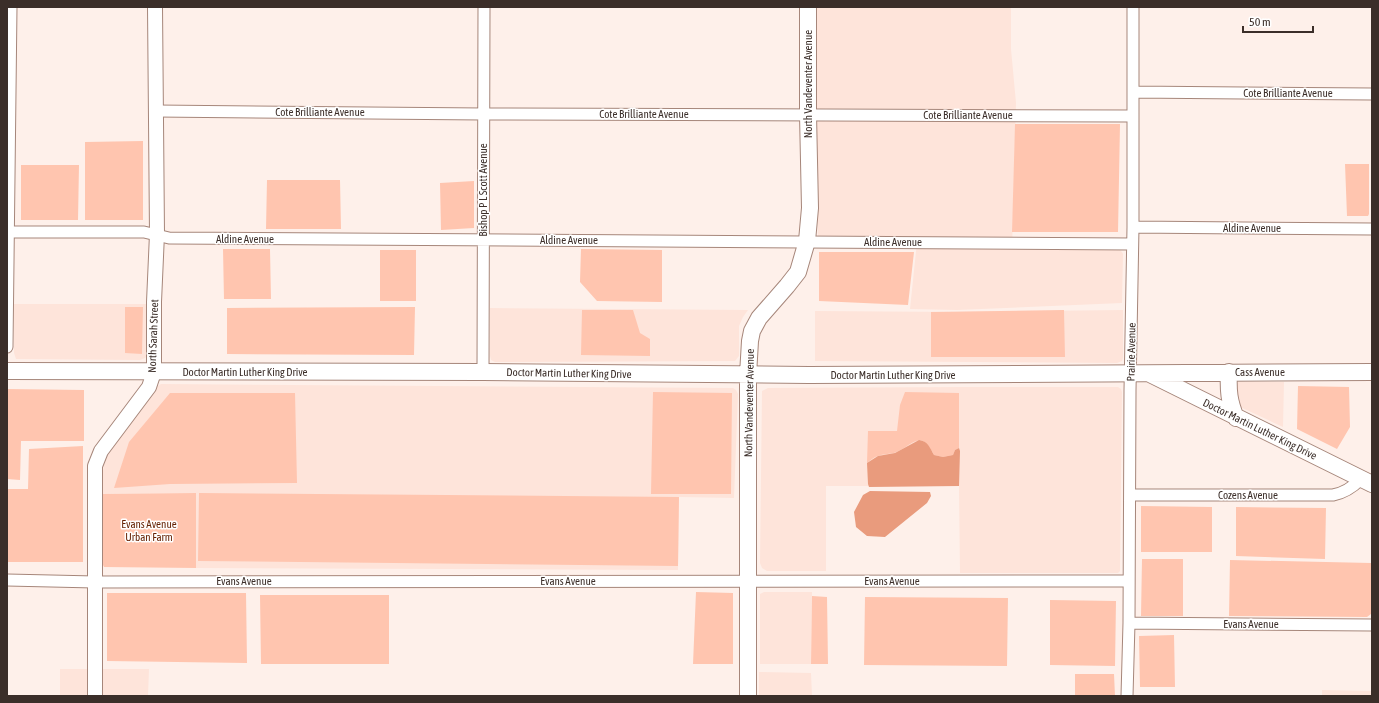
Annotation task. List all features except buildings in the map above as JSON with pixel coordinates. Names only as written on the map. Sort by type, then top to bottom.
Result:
[{"type":"main road","name":"North Vandeventer Avenue","points":[[748,696],[748,375],[750,341],[752,331],[759,318],[798,272],[808,241],[810,208],[808,7]]},
{"type":"main road","name":"Doctor Martin Luther King Drive","points":[[7,372],[483,372],[748,375],[1130,373]]},
{"type":"main road","points":[[1229,372],[1230,402],[1236,418]]},
{"type":"main road","name":"Cass Avenue","points":[[1130,373],[1372,372]]},
{"type":"main road","name":"Doctor Martin Luther King Drive","points":[[1149,373],[1236,418],[1367,482]]},
{"type":"street","points":[[7,347],[11,7]]},
{"type":"street","name":"North Sarah Street","points":[[95,696],[95,466],[101,450],[149,387],[154,372],[154,302],[157,234],[155,7]]},
{"type":"street","name":"Bishop P L Scott Avenue","points":[[483,372],[484,7]]},
{"type":"street","name":"Prairie Avenue","points":[[1127,696],[1130,623],[1130,373],[1133,227],[1133,7]]},
{"type":"street","name":"Cote Brilliante Avenue","points":[[1133,92],[1372,94]]},
{"type":"street","name":"Cote Brilliante Avenue","points":[[156,111],[483,114],[1132,116]]},
{"type":"street","name":"Aldine Avenue","points":[[1133,227],[1372,229]]},
{"type":"street","name":"Aldine Avenue","points":[[8,232],[144,232],[169,238],[1132,244]]},
{"type":"street","name":"Cozens Avenue","points":[[1130,495],[1333,495],[1367,482]]},
{"type":"street","name":"Evans Avenue","points":[[7,580],[95,582],[1129,581]]},
{"type":"street","name":"Evans Avenue","points":[[1130,623],[1372,625]]},
{"type":"shaded area","points":[[815,7],[1011,7],[1011,49],[1016,103],[1012,249],[1119,249],[1123,254],[1122,303],[957,310],[910,309],[917,242],[818,241],[815,130]]},
{"type":"shaded area","points":[[14,304],[147,304],[146,357],[140,360],[16,359],[14,353]]},
{"type":"shaded area","points":[[490,308],[748,310],[739,326],[739,356],[735,361],[495,362],[491,360],[490,356]]},
{"type":"shaded area","points":[[1123,310],[1123,358],[1122,361],[1117,363],[815,361],[815,311],[957,312]]},
{"type":"shaded area","points":[[1238,382],[1284,382],[1283,427],[1238,406],[1236,384]]},
{"type":"shaded area","points":[[161,384],[733,388],[738,394],[734,498],[679,497],[678,570],[196,568],[196,493],[102,494],[103,471],[105,458],[108,451],[156,387]]},
{"type":"shaded area","points":[[1118,387],[1121,389],[1120,571],[1118,573],[960,573],[959,486],[826,486],[826,571],[767,571],[762,568],[760,563],[762,391],[768,388]]},
{"type":"shaded area","points":[[919,440],[927,443],[934,455],[943,457],[953,455],[955,450],[959,448],[959,486],[869,487],[867,463],[878,456],[895,453]]},
{"type":"shaded area","points":[[870,491],[930,492],[931,496],[927,503],[885,537],[867,536],[856,527],[854,512],[863,495]]},
{"type":"shaded area","points":[[764,592],[812,592],[811,664],[760,664],[760,594]]},
{"type":"shaded area","points":[[60,669],[87,669],[87,696],[60,696]]},
{"type":"shaded area","points":[[103,669],[149,669],[148,696],[103,696]]},
{"type":"shaded area","points":[[759,672],[811,673],[812,696],[759,696]]},
{"type":"shaded area","points":[[1322,690],[1371,691],[1371,696],[1322,696]]},
{"type":"green space","points":[[1015,124],[1120,124],[1118,232],[1012,232]]},
{"type":"green space","points":[[143,141],[143,220],[85,220],[85,142]]},
{"type":"green space","points":[[1345,164],[1369,164],[1368,216],[1347,216]]},
{"type":"green space","points":[[21,165],[79,165],[78,220],[21,220]]},
{"type":"green space","points":[[267,180],[340,180],[341,229],[266,229]]},
{"type":"green space","points":[[474,181],[474,228],[441,230],[440,183]]},
{"type":"green space","points":[[223,249],[270,249],[271,299],[224,299]]},
{"type":"green space","points":[[581,249],[662,250],[662,302],[597,301],[580,282]]},
{"type":"green space","points":[[380,250],[416,250],[416,301],[380,301]]},
{"type":"green space","points":[[819,252],[914,252],[908,305],[819,301]]},
{"type":"green space","points":[[125,307],[143,307],[142,354],[125,353]]},
{"type":"green space","points":[[415,307],[414,355],[227,354],[227,308]]},
{"type":"green space","points":[[582,310],[633,310],[640,333],[650,339],[650,356],[581,355]]},
{"type":"green space","points":[[1064,310],[1065,357],[931,357],[931,312]]},
{"type":"green space","points":[[1298,386],[1349,387],[1350,427],[1337,449],[1297,429]]},
{"type":"green space","points":[[7,389],[84,390],[84,441],[21,441],[20,480],[7,479]]},
{"type":"green space","points":[[653,392],[732,393],[731,494],[651,494]]},
{"type":"green space","points":[[905,392],[959,393],[959,448],[955,450],[953,455],[943,457],[934,455],[925,442],[920,440],[911,443],[894,453],[877,456],[867,463],[868,431],[897,431],[900,405]]},
{"type":"green space","points":[[170,393],[295,393],[297,483],[170,484],[114,488],[129,442]]},
{"type":"green space","points":[[83,446],[83,562],[7,562],[7,489],[28,489],[29,449]]},
{"type":"green space","name":"Evans Avenue Urban Farm","points":[[196,493],[196,568],[104,567],[102,563],[102,494]]},
{"type":"green space","points":[[199,493],[679,497],[678,566],[198,561]]},
{"type":"green space","points":[[1141,506],[1212,507],[1212,552],[1141,552]]},
{"type":"green space","points":[[1236,507],[1326,508],[1325,559],[1236,556]]},
{"type":"green space","points":[[1142,559],[1183,559],[1183,616],[1141,616]]},
{"type":"green space","points":[[1230,560],[1371,563],[1371,614],[1367,617],[1229,616]]},
{"type":"green space","points":[[696,592],[733,593],[733,664],[693,664]]},
{"type":"green space","points":[[107,593],[246,593],[247,663],[107,661]]},
{"type":"green space","points":[[260,595],[389,595],[389,664],[261,664]]},
{"type":"green space","points":[[812,596],[827,597],[828,664],[811,664]]},
{"type":"green space","points":[[865,597],[1008,598],[1007,666],[864,665]]},
{"type":"green space","points":[[1050,600],[1116,601],[1115,666],[1050,665]]},
{"type":"green space","points":[[1174,635],[1175,687],[1140,687],[1139,636]]},
{"type":"green space","points":[[1075,674],[1114,674],[1115,696],[1075,696]]}]
